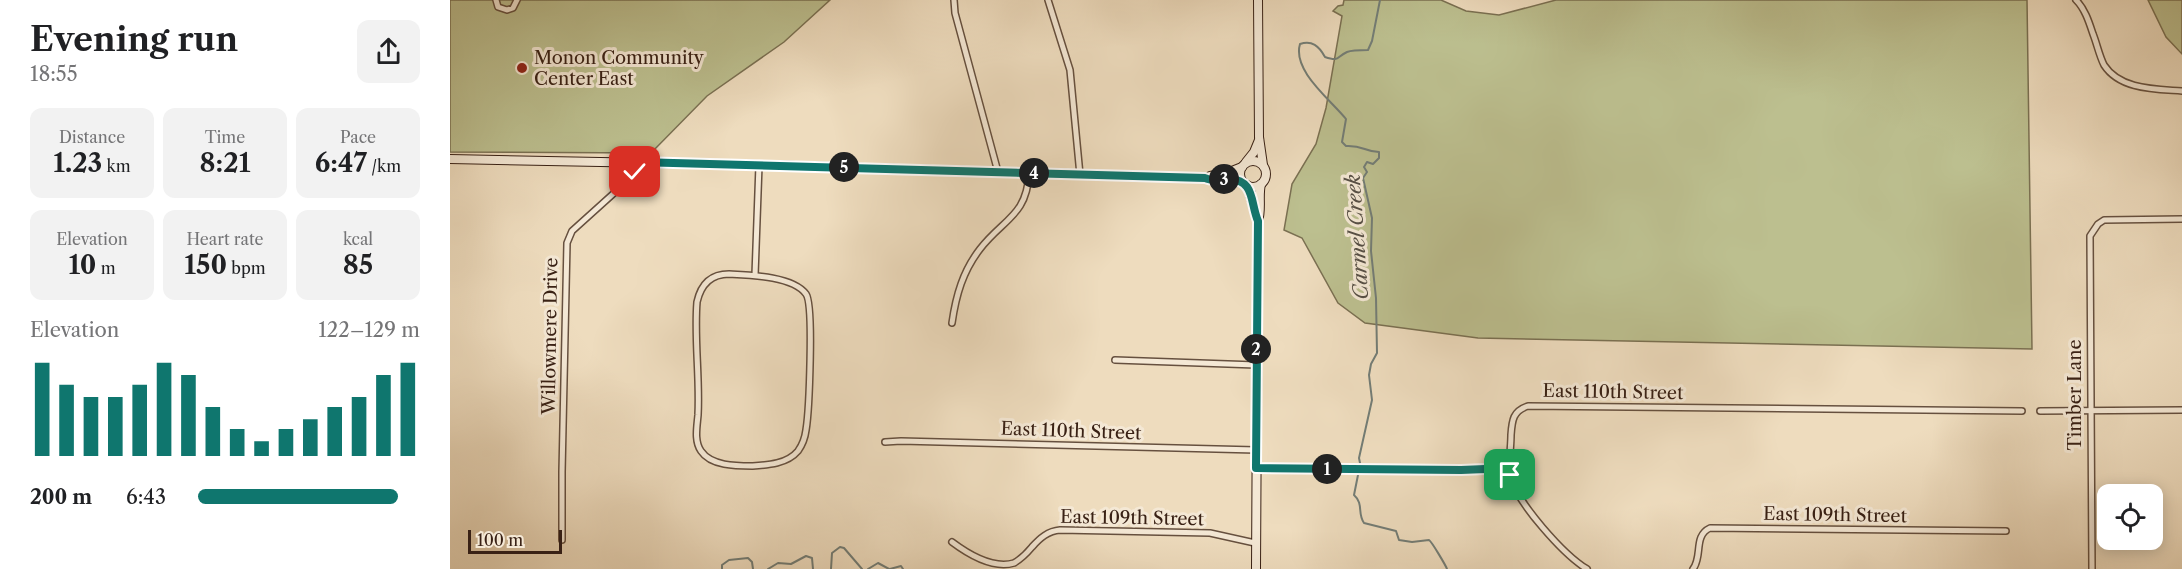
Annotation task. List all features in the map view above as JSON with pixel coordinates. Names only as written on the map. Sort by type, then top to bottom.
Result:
[{"type":"main road","points":[[1256,569],[1256,365],[1258,221],[1260,214],[1258,197],[1266,175],[1259,140],[1258,0]]},
{"type":"main road","points":[[1258,221],[1245,183],[1240,176],[1259,140]]},
{"type":"main road","points":[[450,159],[1205,178],[1227,173],[1255,161],[1263,165]]},
{"type":"main road","points":[[1205,178],[1228,179],[1253,187],[1261,184]]},
{"type":"street","points":[[496,0],[498,7],[507,10],[513,8],[517,0]]},
{"type":"street","points":[[954,0],[955,13],[998,172]]},
{"type":"street","points":[[2076,0],[2083,8],[2099,53],[2112,76],[2134,85],[2182,91]]},
{"type":"street","points":[[1049,2],[1070,70],[1080,175]]},
{"type":"street","name":"Willowmere Drive","points":[[562,540],[568,239],[572,231],[633,176],[637,162]]},
{"type":"street","points":[[756,275],[759,165]]},
{"type":"street","points":[[952,323],[957,293],[965,274],[987,241],[1023,203],[1028,192],[1029,173]]},
{"type":"street","name":"Timber Lane","points":[[2092,569],[2090,236],[2098,224],[2104,220],[2182,219]]},
{"type":"street","points":[[756,275],[794,285],[806,293],[808,298],[811,315],[807,427],[802,443],[793,456],[787,459],[767,465],[726,464],[709,458],[700,450],[697,442],[699,386],[697,302],[700,288],[715,276],[756,275]]},
{"type":"street","points":[[1114,360],[1256,365]]},
{"type":"street","name":"East 110th Street","points":[[1510,468],[1512,420],[1520,408],[1528,406],[2022,411]]},
{"type":"street","points":[[2040,411],[2182,410]]},
{"type":"street","name":"East 110th Street","points":[[885,442],[1256,450]]},
{"type":"street","points":[[1256,468],[1461,470],[1510,468],[1513,484],[1527,509],[1574,559],[1587,569]]},
{"type":"street","name":"East 109th Street","points":[[1693,569],[1697,564],[1700,539],[1704,531],[1710,528],[2006,531]]},
{"type":"street","name":"East 109th Street","points":[[952,542],[982,560],[1007,565],[1019,560],[1049,532],[1060,530],[1210,533],[1256,543]]},
{"type":"green space","points":[[450,0],[830,0],[784,42],[707,96],[651,153],[450,152]]},
{"type":"green space","points":[[1344,0],[1441,0],[1466,11],[1499,15],[1556,0],[2027,0],[2032,349],[1478,338],[1365,323],[1338,303],[1302,238],[1284,230],[1292,184],[1316,144],[1326,108],[1342,16],[1333,11],[1343,5]]},
{"type":"green space","points":[[2148,0],[2182,0],[2182,54],[2166,37]]},
{"type":"waterway","name":"Carmel Creek","points":[[1360,463],[1359,458],[1372,400],[1369,375],[1371,364],[1377,353],[1376,298],[1371,251],[1372,218],[1363,178],[1367,172],[1364,167],[1367,162],[1373,164],[1379,158],[1379,152],[1346,146],[1342,142],[1346,119],[1307,75],[1299,54],[1300,44],[1304,43],[1315,45],[1325,57],[1333,59],[1349,51],[1368,50],[1380,0]]},
{"type":"waterway","name":"Carmel Creek","points":[[1358,475],[1354,495],[1359,502],[1364,523],[1396,531],[1399,540],[1412,542],[1429,540],[1447,569]]},
{"type":"waterway","points":[[831,569],[832,553],[840,547],[844,548],[862,569]]},
{"type":"waterway","points":[[768,569],[778,563],[791,564],[806,556],[812,558],[813,569]]},
{"type":"waterway","points":[[722,569],[722,565],[729,560],[748,558],[752,562],[753,569]]},
{"type":"waterway","points":[[868,569],[878,563],[889,569]]},
{"type":"waterway","points":[[890,569],[901,566],[903,569]]},
{"type":"place","name":"Monon Community Center East","points":[[522,68]]},
{"type":"route","points":[[635,172],[637,162],[1205,178],[1242,181],[1247,185],[1258,221],[1256,468],[1461,470],[1510,468],[1510,475]]}]
